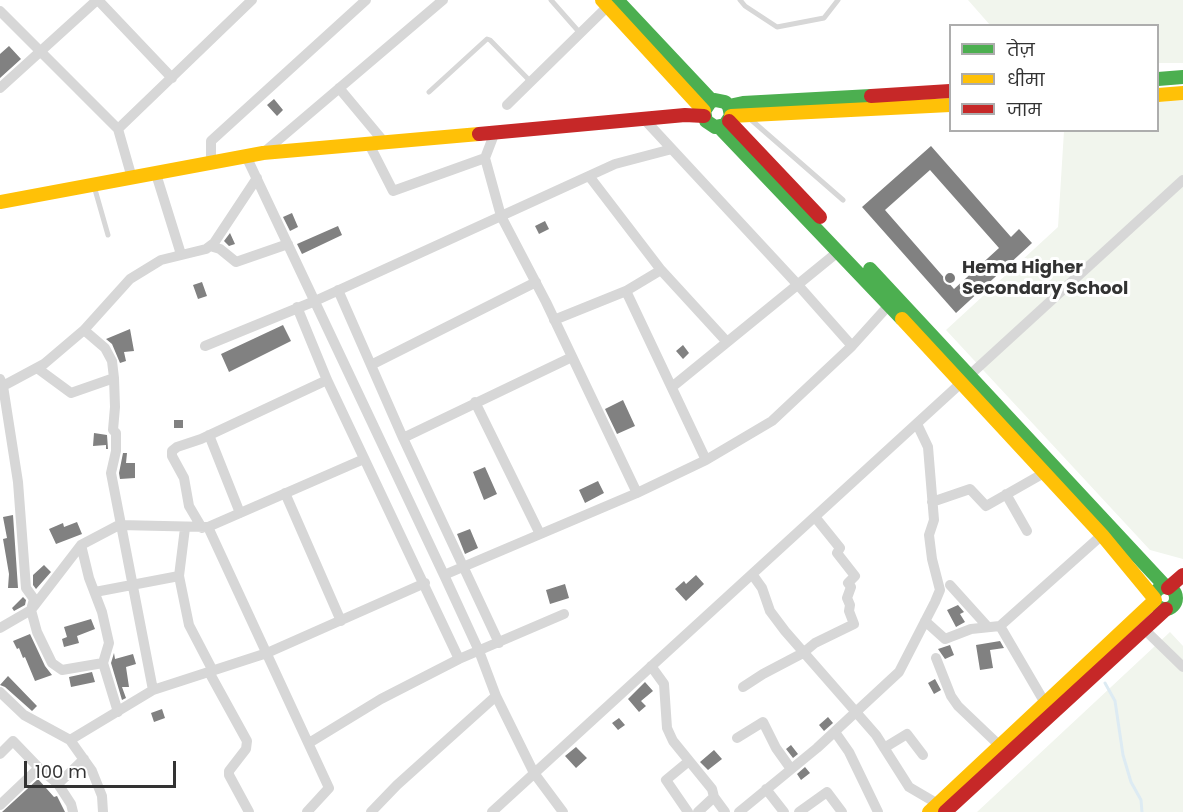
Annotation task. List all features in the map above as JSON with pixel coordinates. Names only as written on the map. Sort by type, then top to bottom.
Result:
[{"type":"street","points":[[0,88],[98,0],[172,78]]},
{"type":"street","points":[[118,129],[252,0]]},
{"type":"street","points":[[211,163],[212,141],[366,0]]},
{"type":"street","points":[[263,153],[443,0]]},
{"type":"street","points":[[507,105],[612,1],[707,109],[710,125],[727,117],[742,103],[949,91]]},
{"type":"street","points":[[0,11],[118,129],[132,178]]},
{"type":"street","points":[[1159,79],[1183,77]]},
{"type":"street","points":[[339,88],[384,142]]},
{"type":"street","points":[[1159,94],[1183,93]]},
{"type":"street","points":[[0,202],[263,153],[685,115],[707,109],[720,100],[727,117],[839,251],[889,305],[965,379],[1173,592]]},
{"type":"street","points":[[727,117],[949,105]]},
{"type":"street","points":[[727,117],[965,379],[1044,473],[1102,535],[1155,599],[1157,606],[1166,609]]},
{"type":"street","points":[[644,119],[852,346]]},
{"type":"street","points":[[495,132],[485,158],[501,216],[555,320],[637,493]]},
{"type":"street","points":[[369,144],[393,191],[485,158]]},
{"type":"street","points":[[205,346],[315,301],[615,164],[672,149]]},
{"type":"street","points":[[246,156],[444,575],[479,651],[495,696],[534,773],[563,812]]},
{"type":"street","points":[[156,174],[179,254]]},
{"type":"street","points":[[589,176],[661,270],[727,342]]},
{"type":"street","points":[[103,663],[62,670],[52,663],[37,632],[31,610],[34,599],[26,588],[18,482],[1,385],[44,364],[84,330],[130,279],[160,260],[206,249],[214,243],[257,178]]},
{"type":"street","points":[[492,812],[1183,180]]},
{"type":"street","points":[[210,246],[220,249],[236,262],[288,244]]},
{"type":"street","points":[[672,387],[839,251]]},
{"type":"street","points":[[555,320],[626,291],[661,270]]},
{"type":"street","points":[[371,365],[536,282]]},
{"type":"street","points":[[338,290],[403,438],[499,643]]},
{"type":"street","points":[[626,291],[705,460]]},
{"type":"street","points":[[444,575],[637,493],[705,460],[772,421],[852,346],[889,305]]},
{"type":"street","points":[[297,307],[327,380],[459,659]]},
{"type":"street","points":[[84,330],[105,348],[112,361],[115,407],[112,430],[116,433],[116,451],[111,473],[119,525],[138,582],[160,688]]},
{"type":"street","points":[[403,438],[572,357]]},
{"type":"street","points":[[37,368],[72,393],[114,378]]},
{"type":"street","points":[[307,812],[329,788],[267,653],[205,527],[189,506],[184,478],[172,456],[172,451],[327,380]]},
{"type":"street","points":[[475,402],[540,534]]},
{"type":"street","points":[[738,812],[835,732],[899,672],[940,590],[929,535],[934,520],[928,447],[917,424]]},
{"type":"street","points":[[209,435],[240,513]]},
{"type":"street","points":[[0,628],[31,610],[81,545],[119,525],[205,527],[364,459]]},
{"type":"street","points":[[932,502],[970,489],[986,506],[1044,473]]},
{"type":"street","points":[[285,493],[341,621]]},
{"type":"street","points":[[1006,494],[1027,531]]},
{"type":"street","points":[[743,687],[815,643],[854,624],[847,598],[850,587],[848,583],[855,576],[837,553],[840,548],[815,517]]},
{"type":"street","points":[[185,528],[179,576],[189,625],[247,741],[246,749],[229,771],[229,775],[249,812]]},
{"type":"street","points":[[925,621],[945,639],[971,629],[1000,626],[1102,535]]},
{"type":"street","points":[[81,545],[109,643],[103,663],[118,712]]},
{"type":"street","points":[[752,574],[762,588],[770,611],[802,653],[856,711],[884,748],[909,787],[937,809]]},
{"type":"street","points":[[937,809],[1145,630],[1166,609],[1173,606],[1173,592],[1183,575]]},
{"type":"street","points":[[94,592],[179,576]]},
{"type":"street","points":[[70,740],[160,688],[267,653],[425,583]]},
{"type":"street","points":[[950,585],[987,626]]},
{"type":"street","points":[[937,809],[1155,599],[1158,590],[1173,592]]},
{"type":"street","points":[[309,743],[381,699],[459,659],[564,614]]},
{"type":"street","points":[[1000,626],[1045,703]]},
{"type":"street","points":[[1145,630],[1183,667]]},
{"type":"street","points":[[936,658],[951,696],[958,706],[1000,746]]},
{"type":"street","points":[[651,666],[664,684],[667,728],[673,741],[712,789],[714,797],[725,812]]},
{"type":"street","points":[[0,692],[24,715],[70,740],[92,771],[102,796],[103,812]]},
{"type":"street","points":[[371,812],[495,696]]},
{"type":"street","points":[[737,738],[763,722],[776,748],[791,769]]},
{"type":"street","points":[[835,732],[849,753],[878,812]]},
{"type":"street","points":[[884,748],[906,734],[923,755]]},
{"type":"street","points":[[0,754],[14,741],[39,768],[58,784],[71,804],[73,812]]},
{"type":"street","points":[[58,784],[84,759]]},
{"type":"street","points":[[688,812],[666,780],[689,761]]},
{"type":"street","points":[[0,805],[39,768]]},
{"type":"street","points":[[766,789],[784,812]]},
{"type":"street","points":[[799,812],[827,792],[842,812]]},
{"type":"street","points":[[698,812],[714,797]]},
{"type":"lane","points":[[550,0],[580,33]]},
{"type":"lane","points":[[740,0],[744,6],[777,27],[824,18],[838,0]]},
{"type":"lane","points":[[429,92],[487,39],[531,82]]},
{"type":"lane","points":[[746,115],[843,200]]},
{"type":"lane","points":[[94,185],[108,235]]},
{"type":"shaded area","points":[[968,0],[1183,0],[1183,63],[1159,63],[1159,24],[989,24]]},
{"type":"shaded area","points":[[1183,100],[1183,559],[1150,550],[946,330],[1058,227],[1064,132],[1159,132],[1159,102]]},
{"type":"shaded area","points":[[1170,632],[1183,646],[1183,812],[977,812]]},
{"type":"building","points":[[9,46],[21,59],[0,78],[0,54]]},
{"type":"building","points":[[274,99],[283,110],[277,116],[267,105]]},
{"type":"building","points":[[931,146],[1011,237],[1019,229],[1032,243],[956,313],[862,207]],"holes":[[[930,170],[999,248],[954,289],[885,210]]]},
{"type":"building","points":[[292,213],[298,227],[290,231],[283,217]]},
{"type":"building","points":[[545,221],[549,229],[539,234],[535,226]]},
{"type":"building","points":[[338,226],[342,235],[302,254],[297,244]]},
{"type":"building","points":[[230,233],[235,244],[229,246],[224,241]]},
{"type":"building","points":[[202,282],[207,296],[198,299],[193,285]]},
{"type":"building","points":[[283,325],[291,341],[229,372],[221,354]]},
{"type":"building","points":[[130,329],[134,351],[124,352],[126,361],[120,363],[112,344],[106,339]]},
{"type":"building","points":[[683,345],[689,353],[683,359],[676,351]]},
{"type":"building","points":[[623,400],[635,426],[617,434],[605,409]]},
{"type":"building","points":[[174,420],[183,420],[183,428],[174,428]]},
{"type":"building","points":[[94,433],[107,435],[108,449],[106,445],[93,446]]},
{"type":"building","points":[[123,453],[127,453],[126,463],[135,463],[135,478],[120,479]]},
{"type":"building","points":[[485,467],[497,494],[484,500],[473,472]]},
{"type":"building","points":[[598,481],[604,493],[585,503],[579,490]]},
{"type":"building","points":[[13,515],[18,588],[8,588],[9,574],[3,539],[7,538],[3,517]]},
{"type":"building","points":[[77,522],[82,534],[56,544],[49,529],[63,523],[64,527]]},
{"type":"building","points":[[470,529],[478,548],[465,554],[457,534]]},
{"type":"building","points":[[44,565],[51,572],[36,589],[33,585],[33,575]]},
{"type":"building","points":[[696,575],[704,584],[686,601],[675,589],[684,581],[686,584]]},
{"type":"building","points":[[565,584],[569,598],[550,604],[546,590]]},
{"type":"building","points":[[23,597],[26,600],[25,605],[14,611],[12,608]]},
{"type":"building","points":[[958,605],[964,612],[960,614],[965,622],[956,627],[947,610]]},
{"type":"building","points":[[91,619],[95,629],[77,636],[79,643],[64,647],[62,639],[67,637],[64,627]]},
{"type":"building","points":[[30,634],[45,666],[52,675],[35,681],[25,657],[23,658],[13,641]]},
{"type":"building","points":[[1000,641],[1004,648],[990,650],[993,668],[980,670],[976,645]]},
{"type":"building","points":[[950,645],[954,655],[945,659],[938,649]]},
{"type":"building","points":[[114,653],[115,659],[133,654],[136,664],[126,667],[129,687],[122,687],[126,698],[122,700],[111,663]]},
{"type":"building","points":[[92,672],[95,682],[71,687],[69,677]]},
{"type":"building","points":[[8,676],[37,706],[32,711],[0,685]]},
{"type":"building","points":[[935,679],[941,690],[934,694],[928,683]]},
{"type":"building","points":[[645,682],[653,691],[641,701],[646,706],[639,712],[628,699]]},
{"type":"building","points":[[162,709],[165,718],[154,722],[151,713]]},
{"type":"building","points":[[828,717],[833,723],[824,731],[819,725]]},
{"type":"building","points":[[619,718],[625,725],[618,730],[612,723]]},
{"type":"building","points":[[791,745],[798,754],[793,758],[786,749]]},
{"type":"building","points":[[576,747],[587,758],[576,768],[565,756]]},
{"type":"building","points":[[714,750],[722,759],[708,770],[700,762]]},
{"type":"building","points":[[805,767],[810,773],[801,780],[797,774]]},
{"type":"building","points":[[38,779],[54,797],[57,796],[65,812],[2,812]]},
{"type":"waterway","points":[[1105,683],[1115,701],[1123,755],[1131,782],[1141,800],[1142,812]]},
{"type":"traffic: fast","points":[[617,0],[712,101]]},
{"type":"traffic: fast","points":[[1159,79],[1183,77]]},
{"type":"traffic: fast","points":[[729,106],[731,116],[725,125],[715,127],[706,121],[704,111],[710,102],[715,100],[725,102],[729,106],[743,103],[871,96]]},
{"type":"traffic: fast","points":[[719,127],[902,319]]},
{"type":"traffic: fast","points":[[870,269],[1166,587]]},
{"type":"traffic: fast","points":[[1165,587],[1173,590],[1176,598],[1173,606],[1165,609],[1157,606],[1154,598],[1157,590],[1165,587]]},
{"type":"traffic: slow","points":[[602,0],[704,111]]},
{"type":"traffic: slow","points":[[1159,95],[1183,93]]},
{"type":"traffic: slow","points":[[731,116],[949,105]]},
{"type":"traffic: slow","points":[[0,202],[263,153],[479,134]]},
{"type":"traffic: slow","points":[[902,319],[1102,535],[1154,598]]},
{"type":"traffic: slow","points":[[929,812],[1155,600]]},
{"type":"traffic: jam","points":[[871,96],[949,91]]},
{"type":"traffic: jam","points":[[479,134],[685,115],[704,116]]},
{"type":"traffic: jam","points":[[729,121],[820,217]]},
{"type":"traffic: jam","points":[[1168,588],[1183,575]]},
{"type":"traffic: jam","points":[[945,812],[1166,609]]},
{"type":"place","name":"Hema Higher Secondary School","points":[[950,278]]}]
